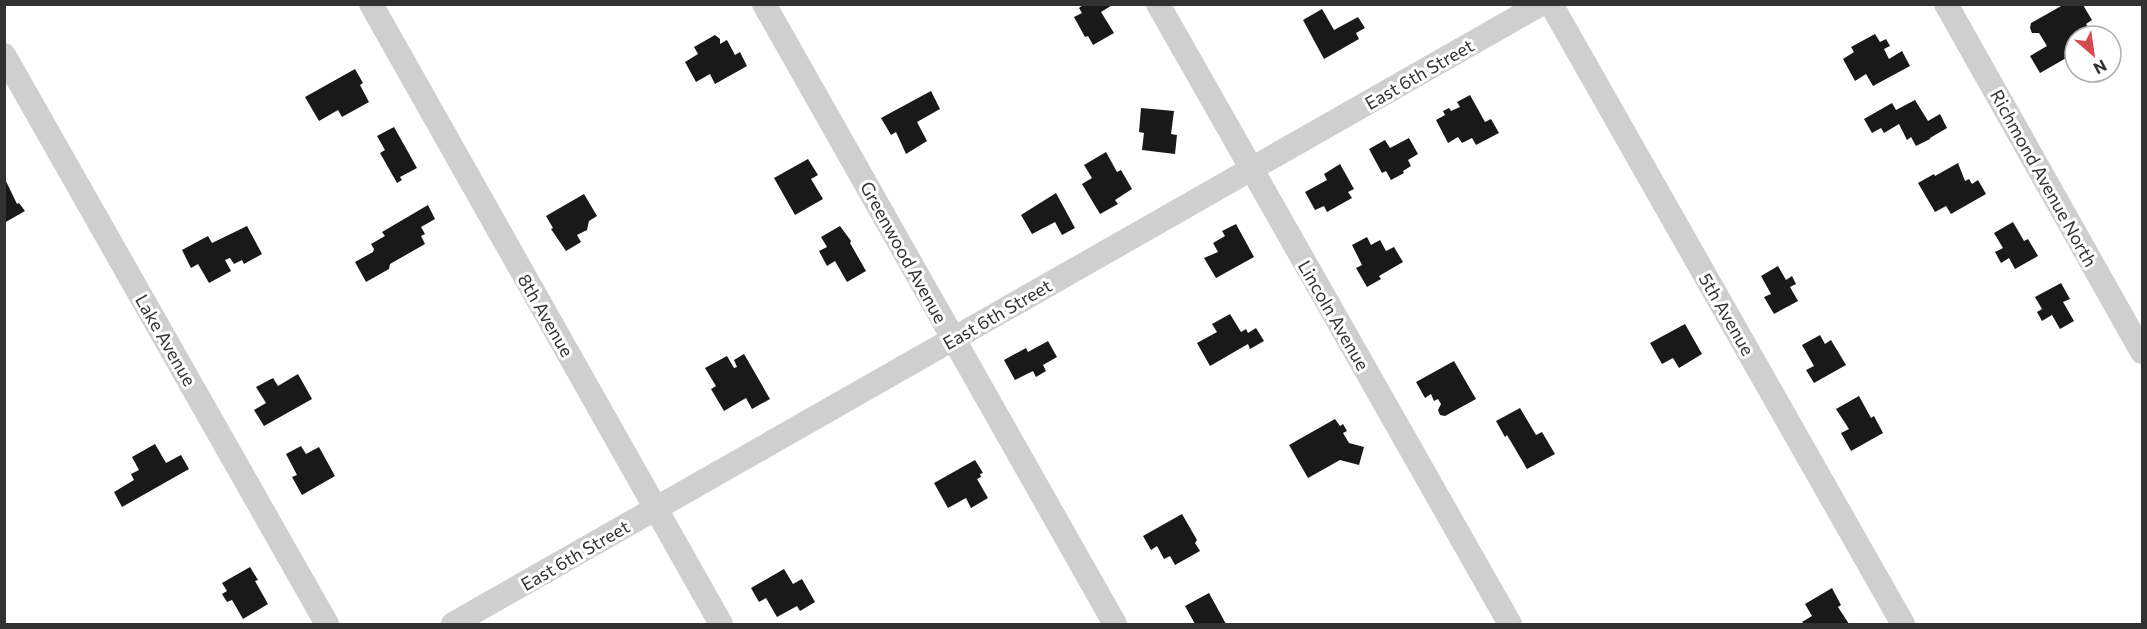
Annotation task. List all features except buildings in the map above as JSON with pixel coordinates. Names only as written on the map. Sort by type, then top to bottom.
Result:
[{"type":"street","name":"8th Avenue","points":[[371,4],[721,624]]},
{"type":"street","name":"Greenwood Avenue","points":[[764,4],[952,340],[1115,624]]},
{"type":"street","name":"Lincoln Avenue","points":[[1158,4],[1510,624]]},
{"type":"street","name":"East 6th Street","points":[[453,624],[1541,4]]},
{"type":"street","name":"5th Avenue","points":[[1551,4],[1903,624]]},
{"type":"street","name":"Richmond Avenue North","points":[[1946,4],[2142,352]]},
{"type":"street","name":"Lake Avenue","points":[[4,55],[327,624]]}]
